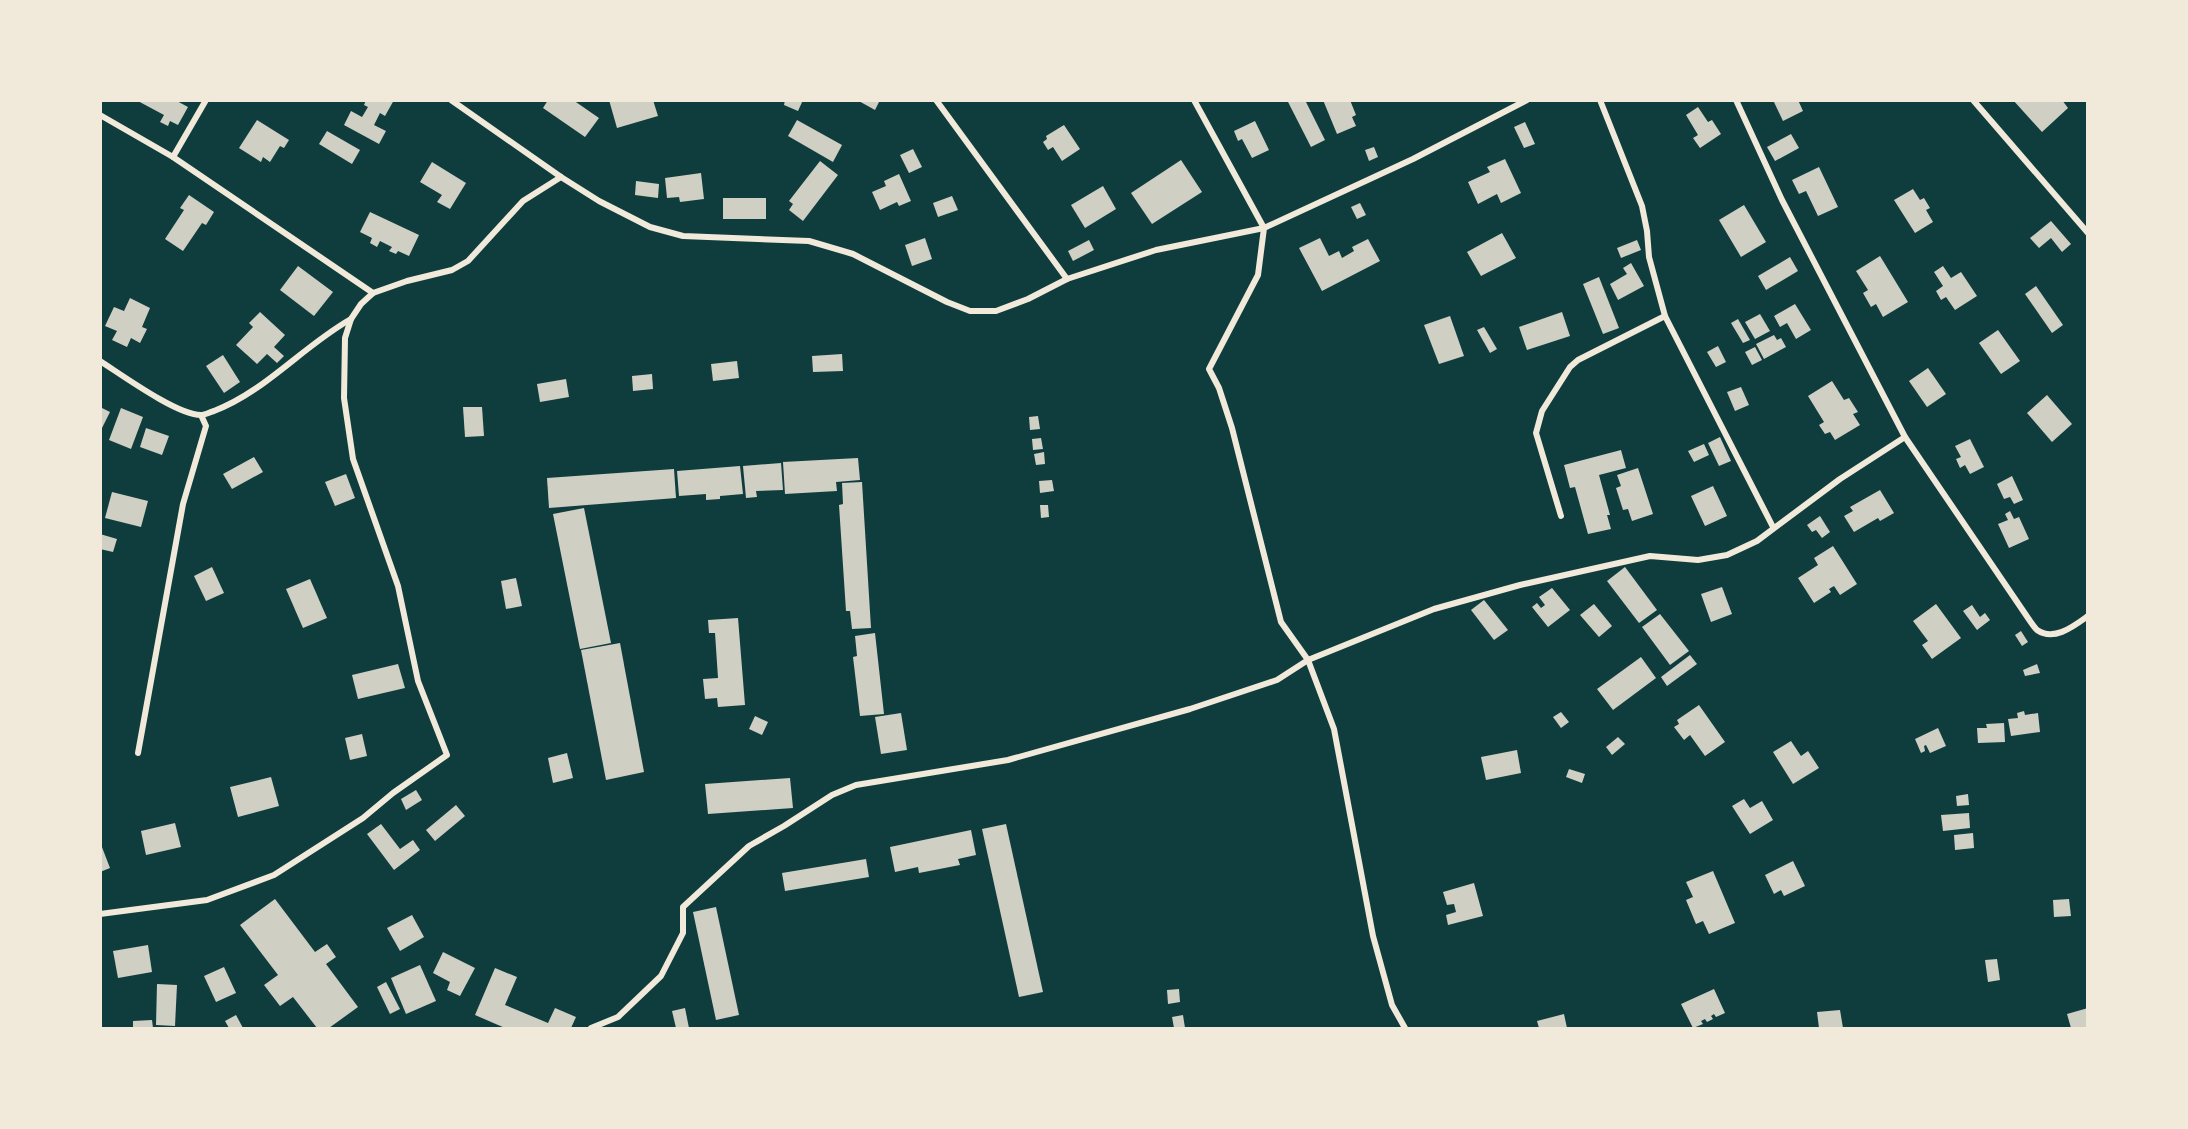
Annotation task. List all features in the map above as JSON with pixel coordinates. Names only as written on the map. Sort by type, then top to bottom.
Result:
[{"type":"street","points":[[173,157],[207,100]]},
{"type":"street","points":[[451,100],[561,177],[599,201],[650,227],[683,236],[809,242],[853,254],[947,302],[970,311],[996,310],[1028,299],[1067,279],[1156,250],[1264,228],[1413,159],[1527,100]]},
{"type":"street","points":[[936,100],[1067,279]]},
{"type":"street","points":[[1194,100],[1264,228],[1258,275],[1209,369],[1219,388],[1232,428],[1281,622],[1308,660],[1335,729],[1373,936],[1392,1005],[1405,1029]]},
{"type":"street","points":[[1600,100],[1642,206],[1649,256],[1665,316],[1773,527]]},
{"type":"street","points":[[1736,100],[1782,200],[1905,437],[2037,630],[2051,634],[2072,628],[2088,616]]},
{"type":"street","points":[[1973,100],[2088,233]]},
{"type":"street","points":[[100,115],[173,157],[373,293]]},
{"type":"street","points":[[100,914],[207,900],[274,875],[363,818],[393,793],[447,755],[418,681],[398,586],[353,459],[344,398],[345,338],[351,319],[361,304],[373,293],[406,281],[452,270],[468,261],[522,201],[561,177]]},
{"type":"street","points":[[1561,516],[1536,433],[1542,411],[1570,367],[1578,360],[1665,316]]},
{"type":"street","points":[[100,361],[172,407],[201,415],[226,406],[265,382],[332,329],[351,319]]},
{"type":"street","points":[[138,753],[183,504],[206,426],[201,415]]},
{"type":"street","points":[[591,1029],[618,1017],[661,976],[683,933],[683,907],[749,846],[832,795],[856,785],[1008,760],[1190,709],[1277,680],[1308,660],[1434,609],[1520,585],[1650,556],[1698,560],[1727,555],[1756,541],[1840,479],[1905,437]]},
{"type":"building","points":[[136,100],[175,100],[188,107],[178,125],[170,121],[168,126],[160,122],[164,115]]},
{"type":"building","points":[[366,100],[394,100],[385,116],[380,113],[374,125],[386,131],[379,144],[344,125],[351,111],[362,117],[368,107],[364,105]]},
{"type":"building","points":[[548,100],[573,100],[599,118],[585,137],[543,108]]},
{"type":"building","points":[[609,100],[653,100],[658,116],[617,128]]},
{"type":"building","points":[[785,100],[803,100],[798,111],[784,105]]},
{"type":"building","points":[[857,100],[880,100],[875,110]]},
{"type":"building","points":[[1287,100],[1305,100],[1325,140],[1311,147]]},
{"type":"building","points":[[1323,100],[1350,100],[1356,115],[1352,117],[1356,126],[1337,134]]},
{"type":"building","points":[[1773,100],[1798,100],[1803,111],[1783,121]]},
{"type":"building","points":[[2013,100],[2062,100],[2068,108],[2042,132]]},
{"type":"building","points":[[1698,107],[1708,122],[1712,120],[1721,134],[1700,148],[1693,138],[1698,135],[1686,115]]},
{"type":"building","points":[[257,120],[289,140],[284,148],[280,146],[270,162],[263,157],[261,162],[239,148]]},
{"type":"building","points":[[797,120],[842,145],[833,162],[788,136]]},
{"type":"building","points":[[1255,121],[1269,150],[1252,158],[1242,139],[1238,141],[1234,131]]},
{"type":"building","points":[[1525,122],[1535,144],[1524,148],[1514,127]]},
{"type":"building","points":[[1064,125],[1080,149],[1062,161],[1053,147],[1048,150],[1043,142],[1047,139],[1046,136]]},
{"type":"building","points":[[327,131],[360,150],[352,164],[319,144]]},
{"type":"building","points":[[1791,134],[1799,148],[1775,161],[1767,147]]},
{"type":"building","points":[[1374,147],[1378,157],[1369,161],[1365,150]]},
{"type":"building","points":[[913,149],[922,167],[909,173],[900,155]]},
{"type":"building","points":[[1505,159],[1521,193],[1501,203],[1497,194],[1478,204],[1468,182],[1490,172],[1487,167]]},
{"type":"building","points":[[1181,160],[1202,192],[1152,224],[1131,193]]},
{"type":"building","points":[[820,161],[838,175],[803,221],[789,210],[793,204],[789,201]]},
{"type":"building","points":[[432,162],[466,183],[450,209],[437,202],[442,195],[420,182]]},
{"type":"building","points":[[1819,167],[1838,207],[1818,216],[1806,191],[1799,194],[1792,180]]},
{"type":"building","points":[[701,173],[704,199],[680,202],[679,197],[667,198],[665,178]]},
{"type":"building","points":[[899,174],[911,201],[899,206],[897,202],[880,210],[872,192],[886,186],[884,181]]},
{"type":"building","points":[[636,181],[659,184],[658,198],[635,195]]},
{"type":"building","points":[[1103,186],[1116,209],[1085,228],[1071,205]]},
{"type":"building","points":[[1913,189],[1920,200],[1924,198],[1930,208],[1926,210],[1933,222],[1915,233],[1894,200]]},
{"type":"building","points":[[189,195],[214,212],[206,225],[202,223],[183,251],[165,239],[184,210],[180,208]]},
{"type":"building","points":[[952,196],[958,210],[938,217],[933,203]]},
{"type":"building","points":[[723,198],[766,198],[766,219],[723,219]]},
{"type":"building","points":[[1360,203],[1366,215],[1357,219],[1351,207]]},
{"type":"building","points":[[1744,205],[1766,242],[1741,257],[1719,220]]},
{"type":"building","points":[[370,212],[419,235],[409,256],[398,251],[396,254],[389,251],[392,247],[380,241],[377,247],[370,243],[372,238],[360,232]]},
{"type":"building","points":[[2051,221],[2071,244],[2062,252],[2051,238],[2039,248],[2030,238]]},
{"type":"building","points":[[1502,233],[1516,258],[1481,276],[1467,252]]},
{"type":"building","points":[[925,238],[932,259],[912,266],[905,245]]},
{"type":"building","points":[[1320,238],[1329,256],[1339,251],[1342,258],[1354,251],[1352,247],[1368,239],[1380,261],[1322,291],[1299,248]]},
{"type":"building","points":[[1089,240],[1094,250],[1073,261],[1068,251]]},
{"type":"building","points":[[1637,240],[1641,250],[1621,258],[1617,248]]},
{"type":"building","points":[[1880,256],[1908,302],[1883,317],[1876,304],[1871,307],[1863,293],[1868,290],[1856,271]]},
{"type":"building","points":[[1790,257],[1798,271],[1766,290],[1758,276]]},
{"type":"building","points":[[1631,263],[1644,286],[1618,300],[1610,284],[1627,274],[1623,268]]},
{"type":"building","points":[[298,266],[333,292],[314,316],[280,290]]},
{"type":"building","points":[[1943,266],[1951,278],[1961,272],[1977,296],[1955,310],[1946,297],[1941,300],[1936,291],[1943,286],[1934,272]]},
{"type":"building","points":[[1599,277],[1619,328],[1603,334],[1583,284]]},
{"type":"building","points":[[2036,286],[2063,325],[2052,333],[2025,294]]},
{"type":"building","points":[[130,298],[150,308],[142,327],[147,329],[140,343],[131,338],[127,347],[112,340],[117,331],[105,326],[114,307],[124,311]]},
{"type":"building","points":[[1795,304],[1811,330],[1796,339],[1787,323],[1780,327],[1774,316]]},
{"type":"building","points":[[260,312],[285,335],[274,347],[284,356],[277,363],[267,354],[257,364],[236,345],[253,327],[249,323]]},
{"type":"building","points":[[1562,312],[1570,336],[1527,350],[1519,327]]},
{"type":"building","points":[[1760,314],[1770,331],[1755,339],[1745,322]]},
{"type":"building","points":[[1450,316],[1464,356],[1439,364],[1424,325]]},
{"type":"building","points":[[1738,319],[1750,340],[1743,343],[1731,323]]},
{"type":"building","points":[[1484,327],[1497,349],[1490,353],[1477,330]]},
{"type":"building","points":[[1998,330],[2020,361],[2001,374],[1979,343]]},
{"type":"building","points":[[1774,335],[1777,340],[1781,338],[1786,347],[1764,359],[1756,344]]},
{"type":"building","points":[[1718,346],[1726,362],[1716,367],[1707,352]]},
{"type":"building","points":[[1755,347],[1762,360],[1752,365],[1745,352]]},
{"type":"building","points":[[842,354],[843,371],[813,372],[812,356]]},
{"type":"building","points":[[223,355],[240,382],[224,393],[206,366]]},
{"type":"building","points":[[737,361],[739,378],[713,381],[711,364]]},
{"type":"building","points":[[1928,368],[1946,394],[1927,407],[1909,381]]},
{"type":"building","points":[[652,374],[653,389],[633,391],[632,376]]},
{"type":"building","points":[[566,379],[569,397],[540,402],[537,384]]},
{"type":"building","points":[[1832,381],[1844,400],[1849,398],[1858,412],[1853,414],[1860,425],[1835,440],[1830,432],[1825,434],[1819,425],[1824,422],[1808,396]]},
{"type":"building","points":[[1741,387],[1749,405],[1735,411],[1727,392]]},
{"type":"building","points":[[2047,395],[2072,424],[2052,442],[2027,413]]},
{"type":"building","points":[[100,407],[110,412],[100,432]]},
{"type":"building","points":[[463,407],[482,407],[484,436],[465,437]]},
{"type":"building","points":[[121,408],[143,417],[131,449],[109,440]]},
{"type":"building","points":[[1038,416],[1040,429],[1030,430],[1029,417]]},
{"type":"building","points":[[146,428],[169,436],[162,455],[140,447]]},
{"type":"building","points":[[1720,437],[1731,461],[1719,466],[1708,443]]},
{"type":"building","points":[[1041,438],[1043,449],[1033,450],[1032,439]]},
{"type":"building","points":[[1970,439],[1984,467],[1970,474],[1965,465],[1960,468],[1956,459],[1961,457],[1955,446]]},
{"type":"building","points":[[1704,444],[1709,455],[1694,462],[1688,451]]},
{"type":"building","points":[[1621,450],[1626,468],[1599,475],[1610,515],[1607,515],[1611,529],[1588,534],[1575,487],[1570,488],[1564,465]]},
{"type":"building","points":[[1044,452],[1045,464],[1036,465],[1034,454]]},
{"type":"building","points":[[254,457],[263,472],[232,489],[223,474]]},
{"type":"building","points":[[858,458],[860,480],[836,482],[837,491],[785,494],[783,462]]},
{"type":"building","points":[[781,463],[783,490],[756,491],[757,497],[746,498],[743,466]]},
{"type":"building","points":[[740,466],[743,494],[706,500],[706,494],[679,496],[677,471]]},
{"type":"building","points":[[1638,468],[1653,514],[1632,521],[1628,509],[1623,510],[1616,488],[1621,486],[1617,475]]},
{"type":"building","points":[[674,469],[676,498],[549,508],[547,478]]},
{"type":"building","points":[[346,474],[355,498],[335,506],[325,482]]},
{"type":"building","points":[[2012,476],[2023,500],[2014,504],[2010,497],[2004,499],[1997,484]]},
{"type":"building","points":[[1052,480],[1054,491],[1040,493],[1039,481]]},
{"type":"building","points":[[862,482],[871,628],[852,629],[850,611],[846,611],[839,505],[843,504],[842,483]]},
{"type":"building","points":[[1713,486],[1727,516],[1705,526],[1691,496]]},
{"type":"building","points":[[1880,490],[1894,513],[1880,521],[1878,518],[1854,532],[1844,516],[1853,511],[1850,507]]},
{"type":"building","points":[[112,492],[148,501],[141,527],[105,518]]},
{"type":"building","points":[[1040,505],[1048,505],[1049,517],[1041,518]]},
{"type":"building","points":[[584,508],[611,643],[580,649],[553,514]]},
{"type":"building","points":[[2010,511],[2014,519],[2019,517],[2029,539],[2009,548],[1998,524],[2008,520],[2005,514]]},
{"type":"building","points":[[1820,516],[1830,532],[1822,538],[1816,530],[1812,532],[1807,525]]},
{"type":"building","points":[[100,534],[117,539],[113,552],[100,549]]},
{"type":"building","points":[[1833,546],[1857,584],[1840,595],[1834,586],[1829,589],[1831,592],[1814,603],[1798,578],[1818,565],[1814,558]]},
{"type":"building","points":[[212,567],[224,593],[206,601],[194,576]]},
{"type":"building","points":[[1625,567],[1657,610],[1639,623],[1607,581]]},
{"type":"building","points":[[516,578],[522,606],[506,609],[501,581]]},
{"type":"building","points":[[310,579],[327,618],[303,628],[286,589]]},
{"type":"building","points":[[1722,587],[1732,614],[1711,622],[1701,594]]},
{"type":"building","points":[[1552,588],[1570,610],[1548,627],[1532,607],[1537,603],[1541,608],[1545,605],[1539,597]]},
{"type":"building","points":[[1484,600],[1508,630],[1494,640],[1471,610]]},
{"type":"building","points":[[1594,604],[1612,626],[1599,637],[1580,615]]},
{"type":"building","points":[[1936,604],[1961,638],[1932,659],[1922,645],[1928,641],[1913,621]]},
{"type":"building","points":[[1972,605],[1980,617],[1985,613],[1990,620],[1977,630],[1963,611]]},
{"type":"building","points":[[1660,614],[1689,651],[1670,665],[1642,627]]},
{"type":"building","points":[[738,618],[745,705],[718,707],[717,698],[705,699],[703,679],[718,678],[715,633],[709,633],[708,620]]},
{"type":"building","points":[[2021,631],[2028,642],[2022,646],[2015,635]]},
{"type":"building","points":[[875,633],[884,714],[860,716],[853,657],[857,656],[855,636]]},
{"type":"building","points":[[620,643],[644,772],[606,780],[581,650]]},
{"type":"building","points":[[1690,655],[1697,664],[1667,686],[1661,677]]},
{"type":"building","points":[[1641,657],[1656,678],[1613,710],[1597,689]]},
{"type":"building","points":[[398,664],[405,688],[358,699],[352,675]]},
{"type":"building","points":[[2037,664],[2040,673],[2025,676],[2023,670]]},
{"type":"building","points":[[1699,705],[1725,742],[1705,756],[1690,735],[1684,740],[1674,727],[1679,724],[1677,720]]},
{"type":"building","points":[[2024,711],[2025,715],[2038,713],[2040,732],[2011,736],[2008,719],[2018,718],[2017,713]]},
{"type":"building","points":[[1561,712],[1569,722],[1561,728],[1553,717]]},
{"type":"building","points":[[901,713],[907,750],[881,754],[875,717]]},
{"type":"building","points":[[755,716],[768,722],[762,735],[749,729]]},
{"type":"building","points":[[2004,723],[2005,742],[1978,743],[1977,728],[1987,728],[1986,724]]},
{"type":"building","points":[[1938,728],[1946,746],[1930,753],[1926,745],[1924,746],[1925,751],[1921,753],[1915,739]]},
{"type":"building","points":[[362,734],[367,756],[350,760],[345,738]]},
{"type":"building","points":[[1618,737],[1625,744],[1612,755],[1606,747]]},
{"type":"building","points":[[1791,741],[1801,756],[1808,751],[1819,768],[1793,784],[1773,752]]},
{"type":"building","points":[[1517,750],[1521,773],[1486,780],[1481,757]]},
{"type":"building","points":[[567,753],[573,778],[553,783],[548,758]]},
{"type":"building","points":[[1569,769],[1585,774],[1582,783],[1566,777]]},
{"type":"building","points":[[271,777],[279,806],[238,817],[230,787]]},
{"type":"building","points":[[790,778],[793,808],[708,814],[705,784]]},
{"type":"building","points":[[416,790],[422,800],[406,810],[401,799]]},
{"type":"building","points":[[1968,794],[1969,805],[1957,806],[1956,796]]},
{"type":"building","points":[[1744,799],[1750,808],[1762,801],[1773,820],[1750,834],[1732,806]]},
{"type":"building","points":[[456,805],[465,816],[435,841],[426,830]]},
{"type":"building","points":[[1969,813],[1970,828],[1943,831],[1941,815]]},
{"type":"building","points":[[175,823],[181,847],[146,855],[141,831]]},
{"type":"building","points":[[381,824],[400,849],[413,840],[420,850],[394,870],[367,834]]},
{"type":"building","points":[[1006,824],[1043,992],[1019,997],[982,829]]},
{"type":"building","points":[[971,830],[976,855],[958,859],[960,865],[919,873],[918,867],[895,872],[890,847]]},
{"type":"building","points":[[1973,833],[1974,848],[1955,850],[1954,835]]},
{"type":"building","points":[[100,842],[110,868],[100,872]]},
{"type":"building","points":[[866,859],[869,877],[785,891],[782,873]]},
{"type":"building","points":[[1793,861],[1805,886],[1784,896],[1781,890],[1774,894],[1765,875]]},
{"type":"building","points":[[1713,871],[1735,923],[1709,934],[1703,921],[1696,924],[1686,900],[1693,897],[1686,882]]},
{"type":"building","points":[[1474,883],[1483,916],[1448,925],[1446,915],[1456,912],[1454,904],[1447,905],[1443,892]]},
{"type":"building","points":[[275,899],[315,952],[327,944],[336,957],[326,964],[358,1007],[329,1028],[317,1028],[293,997],[280,1006],[264,985],[278,975],[240,925]]},
{"type":"building","points":[[2069,899],[2071,916],[2054,917],[2053,900]]},
{"type":"building","points":[[716,907],[739,1015],[716,1020],[693,912]]},
{"type":"building","points":[[412,915],[424,937],[400,951],[387,928]]},
{"type":"building","points":[[148,945],[152,972],[118,978],[113,951]]},
{"type":"building","points":[[443,952],[475,968],[460,996],[447,990],[450,982],[433,973]]},
{"type":"building","points":[[1997,959],[2000,980],[1988,982],[1985,960]]},
{"type":"building","points":[[420,965],[436,1001],[406,1014],[391,978]]},
{"type":"building","points":[[224,967],[236,993],[216,1002],[204,976]]},
{"type":"building","points":[[495,968],[517,977],[505,1005],[548,1023],[555,1008],[576,1017],[571,1028],[505,1028],[475,1015]]},
{"type":"building","points":[[386,982],[400,1009],[390,1014],[377,987]]},
{"type":"building","points":[[157,984],[177,985],[175,1026],[156,1025]]},
{"type":"building","points":[[1179,989],[1180,1002],[1168,1004],[1167,990]]},
{"type":"building","points":[[1714,989],[1725,1013],[1716,1017],[1714,1014],[1711,1016],[1713,1019],[1707,1022],[1705,1019],[1701,1021],[1703,1024],[1693,1028],[1681,1004]]},
{"type":"building","points":[[685,1008],[689,1028],[676,1028],[672,1011]]},
{"type":"building","points":[[2088,1008],[2088,1028],[2071,1028],[2067,1014]]},
{"type":"building","points":[[1840,1010],[1843,1028],[1819,1028],[1817,1012]]},
{"type":"building","points":[[1564,1014],[1567,1028],[1539,1028],[1537,1021]]},
{"type":"building","points":[[236,1015],[243,1028],[229,1028],[225,1021]]},
{"type":"building","points":[[1183,1015],[1185,1028],[1174,1028],[1172,1017]]},
{"type":"building","points":[[152,1020],[153,1028],[133,1028],[133,1021]]}]
